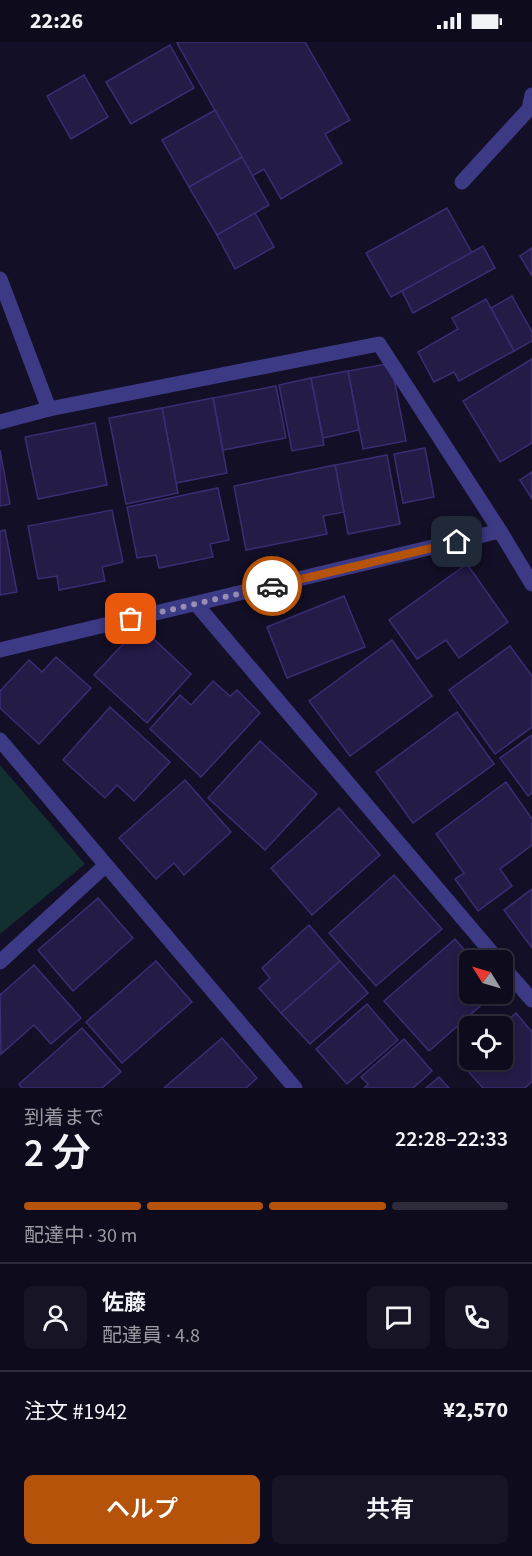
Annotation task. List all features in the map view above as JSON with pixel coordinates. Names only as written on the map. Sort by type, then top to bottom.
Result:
[{"type":"street","points":[[462,182],[530,109],[532,95]]},
{"type":"street","points":[[0,279],[49,409]]},
{"type":"street","points":[[0,422],[49,409],[379,344],[532,584]]},
{"type":"street","points":[[0,650],[500,531]]},
{"type":"street","points":[[196,604],[490,950]]},
{"type":"street","points":[[0,740],[295,1088]]},
{"type":"street","points":[[0,962],[105,865]]},
{"type":"street","points":[[513,978],[532,1000]]},
{"type":"green space","points":[[0,765],[85,864],[0,934]]},
{"type":"building","points":[[305,42],[350,120],[325,134],[342,163],[281,199],[264,169],[252,176],[177,43]]},
{"type":"building","points":[[170,45],[194,88],[131,124],[106,82]]},
{"type":"building","points":[[84,75],[108,117],[71,139],[47,96]]},
{"type":"building","points":[[215,110],[242,157],[189,187],[162,140]]},
{"type":"building","points":[[242,157],[269,205],[217,235],[189,187]]},
{"type":"building","points":[[447,208],[472,253],[391,297],[366,253]]},
{"type":"building","points":[[255,213],[274,247],[235,269],[217,235]]},
{"type":"building","points":[[483,246],[495,268],[413,313],[402,291]]},
{"type":"building","points":[[532,248],[532,276],[520,256]]},
{"type":"building","points":[[512,296],[532,332],[532,341],[514,351],[491,308]]},
{"type":"building","points":[[486,299],[514,351],[459,381],[454,372],[434,382],[418,352],[458,329],[452,318]]},
{"type":"building","points":[[532,359],[532,443],[500,462],[463,401]]},
{"type":"building","points":[[391,363],[406,441],[363,449],[348,371]]},
{"type":"building","points":[[348,371],[359,430],[323,438],[311,378]]},
{"type":"building","points":[[311,378],[324,445],[292,451],[279,385]]},
{"type":"building","points":[[276,386],[286,438],[223,450],[213,398]]},
{"type":"building","points":[[213,398],[227,473],[176,483],[162,408]]},
{"type":"building","points":[[162,408],[178,493],[126,504],[109,418]]},
{"type":"building","points":[[95,423],[107,485],[38,499],[25,437]]},
{"type":"building","points":[[425,448],[434,497],[403,503],[394,454]]},
{"type":"building","points":[[0,450],[10,504],[0,506]]},
{"type":"building","points":[[387,455],[400,524],[348,534],[335,465]]},
{"type":"building","points":[[335,465],[344,512],[323,516],[327,534],[246,550],[234,486]]},
{"type":"building","points":[[532,472],[532,499],[520,480]]},
{"type":"building","points":[[218,488],[229,540],[210,544],[213,557],[159,568],[156,555],[137,558],[127,507]]},
{"type":"building","points":[[112,510],[123,562],[102,567],[105,581],[59,590],[57,576],[38,579],[28,526]]},
{"type":"building","points":[[5,530],[17,592],[0,595],[0,531]]},
{"type":"building","points":[[467,564],[508,622],[459,658],[446,640],[417,659],[389,620]]},
{"type":"building","points":[[344,596],[365,647],[287,678],[267,627]]},
{"type":"building","points":[[140,626],[191,674],[147,723],[94,675]]},
{"type":"building","points":[[392,640],[432,696],[350,756],[309,701]]},
{"type":"building","points":[[510,646],[532,676],[532,727],[495,754],[449,690]]},
{"type":"building","points":[[56,657],[91,688],[39,744],[0,708],[0,691],[29,660],[42,672]]},
{"type":"building","points":[[213,681],[230,696],[237,690],[260,713],[201,777],[150,729],[180,695],[191,705]]},
{"type":"building","points":[[110,707],[170,762],[134,801],[117,785],[105,798],[63,760]]},
{"type":"building","points":[[457,712],[494,764],[413,823],[376,772]]},
{"type":"building","points":[[532,735],[532,793],[528,796],[500,758]]},
{"type":"building","points":[[260,741],[317,794],[265,850],[208,798]]},
{"type":"building","points":[[185,780],[231,832],[184,875],[174,863],[156,879],[119,838]]},
{"type":"building","points":[[506,782],[532,819],[532,845],[500,869],[512,886],[478,911],[455,879],[464,873],[436,834]]},
{"type":"building","points":[[339,808],[380,855],[312,915],[271,868]]},
{"type":"building","points":[[394,875],[442,929],[376,986],[329,933]]},
{"type":"building","points":[[532,889],[532,948],[504,910]]},
{"type":"building","points":[[98,898],[133,938],[73,991],[38,950]]},
{"type":"building","points":[[309,925],[340,961],[281,1013],[259,988],[270,978],[262,968]]},
{"type":"building","points":[[455,939],[464,950],[459,950],[459,1004],[482,1004],[469,1016],[459,1016],[459,1025],[429,1051],[384,1001]]},
{"type":"building","points":[[156,961],[192,1002],[122,1063],[86,1022]]},
{"type":"building","points":[[340,961],[368,993],[310,1044],[281,1013]]},
{"type":"building","points":[[34,965],[81,1018],[51,1044],[34,1025],[1,1054],[0,995]]},
{"type":"building","points":[[367,1004],[398,1040],[347,1084],[316,1049]]},
{"type":"building","points":[[516,1013],[532,1032],[532,1081],[525,1088],[483,1088],[467,1070],[513,1070],[513,1016]]},
{"type":"building","points":[[82,1028],[121,1072],[102,1088],[22,1088],[19,1084]]},
{"type":"building","points":[[222,1038],[257,1078],[246,1088],[164,1088]]},
{"type":"building","points":[[404,1039],[432,1071],[413,1088],[364,1088],[368,1084],[361,1077]]},
{"type":"building","points":[[439,1077],[449,1088],[426,1088]]},
{"type":"way so far","points":[[131,619],[272,586]]},
{"type":"route","points":[[272,586],[457,542]]}]
